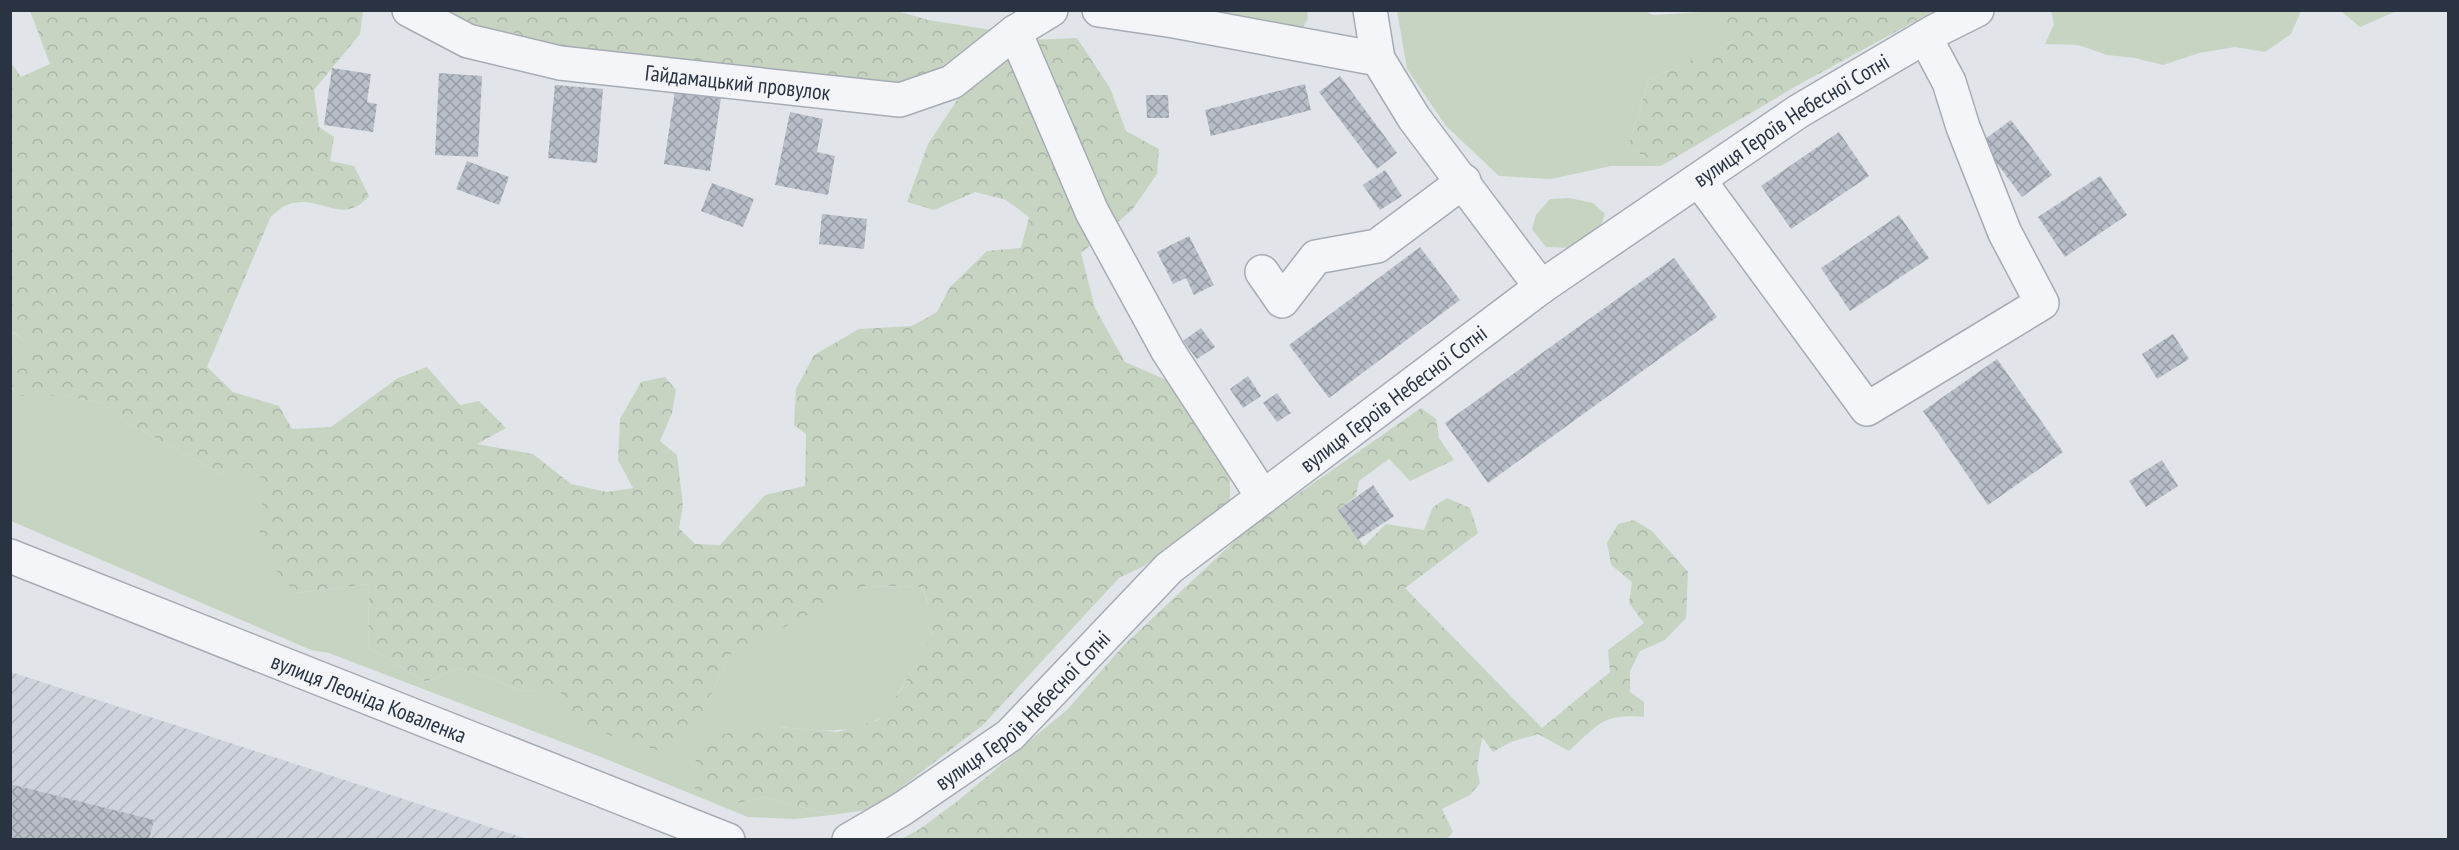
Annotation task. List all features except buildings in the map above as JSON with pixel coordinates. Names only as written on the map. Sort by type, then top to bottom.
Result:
[{"type":"street","name":"Гайдамацький провулок","points":[[409,10],[468,41],[560,63],[900,100],[952,82],[1014,32],[1051,10]]},
{"type":"street","points":[[1099,10],[1174,21],[1378,59]]},
{"type":"street","points":[[1370,10],[1378,59],[1414,118],[1464,181],[1541,287]]},
{"type":"street","name":"вулиця Героїв Небесної Сотні","points":[[849,840],[902,809],[1010,735],[1169,568],[1541,287],[1799,111],[1925,37],[1977,10]]},
{"type":"street","points":[[1014,32],[1092,212],[1168,351],[1263,497]]},
{"type":"street","points":[[1699,180],[1867,409],[2042,303],[2005,233],[1963,127],[1949,82],[1925,37]]},
{"type":"street","points":[[1262,272],[1282,301],[1316,258],[1377,246],[1464,181]]},
{"type":"street","name":"вулиця Леоніда Коваленка","points":[[10,556],[728,840]]},
{"type":"path","points":[[910,10],[942,13],[975,10]]},
{"type":"shaded area","points":[[11,672],[527,839],[11,840]]},
{"type":"green space","points":[[894,10],[928,20],[992,30],[959,63],[903,83],[860,83],[561,52],[514,33],[471,31],[422,11]]},
{"type":"green space","points":[[1644,10],[1653,15],[1718,11],[1735,40],[1649,80],[1628,147],[1661,166],[1611,166],[1551,179],[1499,176],[1446,126],[1407,69],[1397,11]]},
{"type":"green space","points":[[2051,10],[2301,11],[2291,34],[2265,52],[2235,47],[2199,53],[2163,65],[2135,58],[2107,55],[2078,45],[2045,44],[2054,24]]},
{"type":"green space","points":[[30,11],[363,11],[360,34],[314,90],[319,127],[334,137],[330,161],[354,166],[369,196],[359,205],[349,209],[299,202],[285,206],[271,216],[207,367],[233,392],[279,406],[292,429],[331,427],[398,378],[427,367],[460,405],[479,401],[506,428],[477,444],[533,454],[571,484],[607,492],[633,488],[618,460],[620,419],[641,382],[665,377],[676,390],[672,413],[660,441],[677,455],[683,506],[679,528],[695,544],[720,545],[765,495],[805,486],[806,434],[794,425],[796,389],[814,355],[859,329],[912,326],[937,312],[950,287],[987,251],[1021,248],[1029,217],[1006,200],[975,192],[934,210],[907,202],[928,144],[971,79],[1029,40],[1077,38],[1110,88],[1126,131],[1159,149],[1157,174],[1132,210],[1081,253],[1095,308],[1125,362],[1183,387],[1230,472],[1230,500],[1144,566],[1119,578],[983,725],[873,809],[831,815],[764,797],[738,803],[689,786],[701,741],[729,733],[779,727],[837,732],[877,721],[901,690],[933,633],[927,599],[921,587],[864,586],[728,656],[706,707],[667,753],[616,738],[568,716],[560,689],[523,691],[459,668],[426,682],[368,647],[369,584],[295,593],[258,548],[265,478],[220,473],[119,418],[102,403],[66,396],[16,396],[11,384],[11,360],[33,348],[11,330],[10,61],[21,77],[50,64]]},
{"type":"green space","points":[[1218,11],[1307,11],[1308,18],[1299,36],[1223,19]]},
{"type":"green space","points":[[1718,11],[1934,11],[1798,85],[1661,166],[1628,147],[1649,80],[1734,40]]},
{"type":"green space","points":[[2341,11],[2397,11],[2360,27]]},
{"type":"green space","points":[[1569,198],[1593,203],[1605,214],[1598,233],[1572,248],[1546,247],[1532,229],[1536,215],[1550,199]]},
{"type":"green space","points":[[10,330],[34,348],[11,360],[10,360]]},
{"type":"green space","points":[[10,384],[16,395],[66,396],[102,403],[119,418],[220,473],[265,477],[295,593],[369,584],[368,647],[426,682],[459,668],[523,691],[560,688],[706,707],[728,656],[756,639],[864,586],[921,587],[932,617],[932,635],[915,668],[887,708],[874,722],[838,730],[779,727],[738,803],[764,797],[831,815],[795,819],[748,817],[601,757],[329,653],[311,650],[11,521]]},
{"type":"green space","points":[[1421,408],[1436,419],[1439,438],[1454,460],[1410,481],[1389,459],[1359,481],[1356,496],[1338,510],[1364,546],[1386,524],[1424,530],[1433,507],[1447,498],[1470,508],[1478,533],[1405,588],[1542,728],[1610,672],[1608,650],[1644,623],[1629,603],[1632,582],[1611,565],[1607,543],[1618,524],[1634,520],[1652,531],[1688,572],[1686,618],[1665,640],[1640,651],[1630,671],[1630,692],[1644,702],[1644,717],[1609,719],[1594,728],[1569,751],[1538,734],[1511,742],[1493,752],[1482,737],[1477,768],[1480,783],[1470,795],[1442,809],[1453,832],[1447,839],[899,840],[920,829],[955,803],[1067,710],[1123,646],[1245,531]]}]
